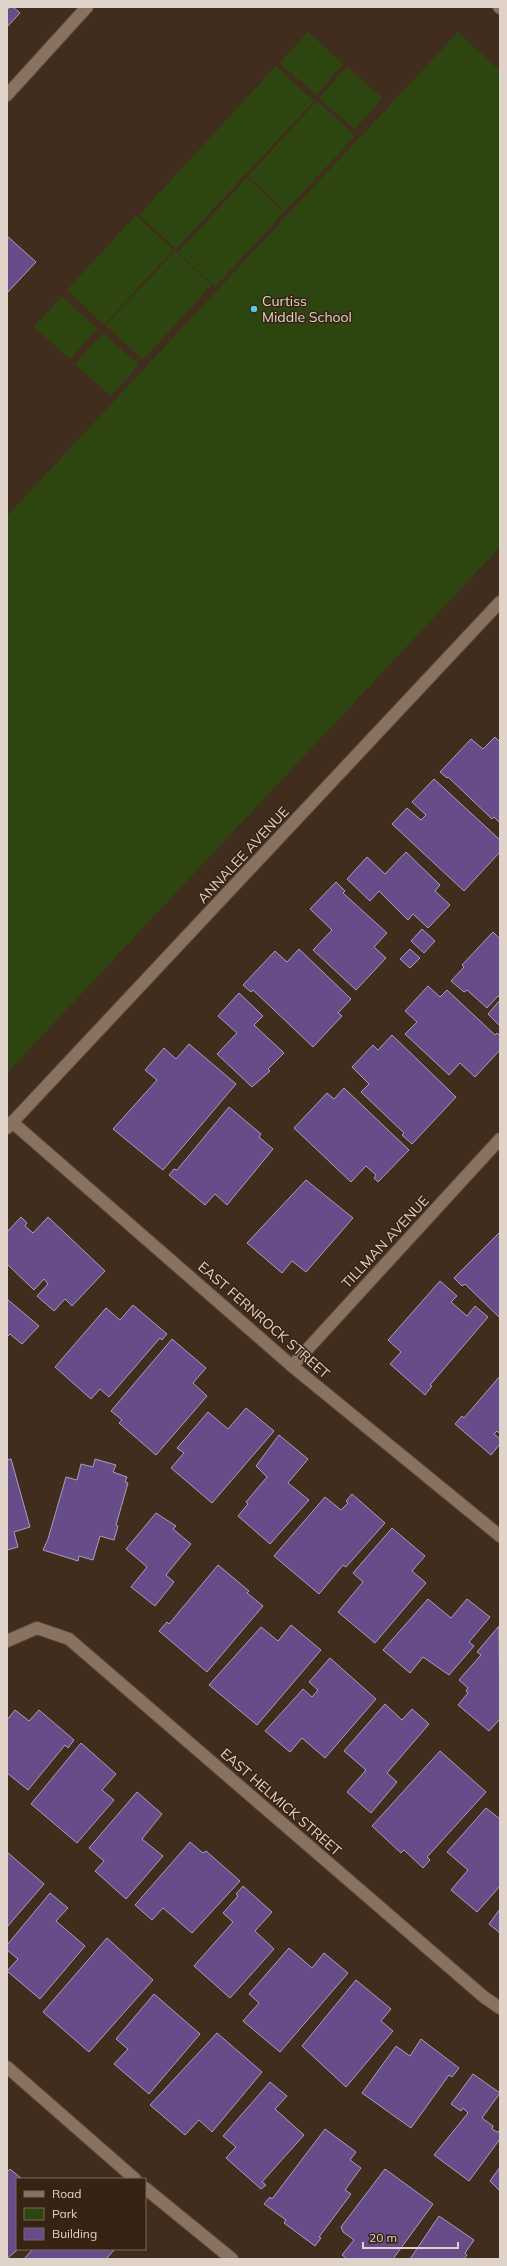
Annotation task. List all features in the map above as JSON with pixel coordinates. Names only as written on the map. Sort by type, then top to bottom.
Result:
[{"type":"street","points":[[7,95],[86,7]]},
{"type":"street","name":"ANNALEE AVENUE","points":[[10,1125],[500,602]]},
{"type":"street","name":"EAST FERNROCK STREET","points":[[10,1125],[292,1366],[500,1536]]},
{"type":"street","name":"TILLMAN AVENUE","points":[[292,1366],[500,1139]]},
{"type":"street","name":"EAST HELMICK STREET","points":[[7,1641],[38,1628],[69,1639],[484,1997],[500,2008]]},
{"type":"street","points":[[7,2067],[134,2178]]},
{"type":"street","points":[[146,2189],[232,2259]]},
{"type":"green space","points":[[308,32],[343,64],[316,95],[280,63]]},
{"type":"green space","name":"Curtiss Middle School","points":[[458,32],[500,71],[500,547],[7,1073],[7,516]]},
{"type":"green space","points":[[276,66],[314,101],[176,249],[139,215]]},
{"type":"green space","points":[[347,67],[382,98],[355,129],[319,98]]},
{"type":"green space","points":[[317,101],[355,136],[285,211],[248,176]]},
{"type":"green space","points":[[247,178],[284,212],[215,287],[178,252]]},
{"type":"green space","points":[[136,215],[173,250],[104,325],[67,290]]},
{"type":"green space","points":[[175,251],[211,285],[143,360],[106,325]]},
{"type":"green space","points":[[62,296],[97,329],[70,359],[34,327]]},
{"type":"green space","points":[[103,333],[139,365],[111,396],[75,364]]},
{"type":"building","points":[[10,7],[13,7],[20,13],[7,27],[7,10]]},
{"type":"building","points":[[7,236],[36,262],[7,293]]},
{"type":"building","points":[[495,737],[500,742],[500,823],[494,817],[492,819],[448,777],[447,778],[440,772],[471,739],[483,749]]},
{"type":"building","points":[[434,779],[500,840],[500,852],[464,891],[392,824],[407,808],[421,820],[426,815],[412,802]]},
{"type":"building","points":[[406,852],[440,885],[435,891],[450,905],[428,928],[413,914],[408,920],[379,891],[370,901],[347,879],[367,857],[385,874]]},
{"type":"building","points":[[336,882],[345,891],[343,893],[387,933],[374,947],[386,958],[356,990],[313,950],[332,930],[310,909]]},
{"type":"building","points":[[422,929],[435,941],[424,953],[411,941]]},
{"type":"building","points":[[493,932],[500,939],[500,997],[498,996],[487,1008],[467,990],[464,992],[451,981],[464,967],[462,965]]},
{"type":"building","points":[[299,949],[351,999],[338,1013],[342,1016],[313,1047],[253,990],[251,992],[243,985],[275,951],[287,962]]},
{"type":"building","points":[[410,949],[420,958],[410,968],[400,959]]},
{"type":"building","points":[[428,986],[440,997],[447,990],[495,1035],[497,1033],[500,1036],[500,1050],[475,1077],[460,1063],[449,1075],[405,1034],[417,1022],[405,1011]]},
{"type":"building","points":[[239,993],[263,1016],[254,1025],[284,1053],[268,1069],[270,1071],[252,1087],[217,1054],[237,1033],[218,1016]]},
{"type":"building","points":[[500,1000],[500,1026],[488,1014]]},
{"type":"building","points":[[392,1035],[456,1097],[412,1144],[402,1135],[404,1133],[361,1092],[369,1084],[352,1067],[373,1045],[378,1050]]},
{"type":"building","points":[[189,1044],[236,1084],[163,1170],[113,1129],[157,1080],[145,1070],[164,1048],[176,1059]]},
{"type":"building","points":[[344,1088],[409,1150],[378,1182],[374,1178],[376,1175],[366,1166],[351,1182],[294,1128],[327,1093],[334,1099]]},
{"type":"building","points":[[229,1107],[261,1134],[259,1137],[273,1149],[227,1205],[215,1194],[205,1205],[169,1175],[174,1169],[177,1170]]},
{"type":"building","points":[[306,1180],[353,1218],[306,1272],[292,1261],[282,1273],[247,1243]]},
{"type":"building","points":[[21,1217],[27,1223],[25,1226],[33,1233],[48,1217],[105,1271],[72,1306],[65,1299],[54,1311],[37,1296],[48,1284],[44,1279],[34,1290],[7,1264],[7,1232]]},
{"type":"building","points":[[500,1232],[500,1318],[465,1284],[462,1286],[454,1278]]},
{"type":"building","points":[[440,1281],[457,1296],[451,1302],[467,1316],[475,1306],[488,1317],[430,1385],[432,1386],[425,1395],[390,1364],[401,1352],[388,1340]]},
{"type":"building","points":[[7,1299],[39,1326],[22,1344],[10,1334],[7,1337]]},
{"type":"building","points":[[133,1305],[167,1334],[162,1340],[160,1338],[109,1397],[100,1389],[91,1399],[55,1367],[106,1308],[120,1320]]},
{"type":"building","points":[[172,1339],[206,1368],[193,1383],[207,1396],[156,1455],[119,1423],[122,1420],[111,1411]]},
{"type":"building","points":[[500,1376],[500,1434],[497,1431],[494,1434],[500,1439],[500,1444],[491,1455],[455,1424],[462,1416],[464,1418]]},
{"type":"building","points":[[246,1408],[274,1431],[212,1503],[171,1468],[184,1453],[177,1448],[208,1412],[228,1429]]},
{"type":"building","points":[[279,1435],[308,1459],[288,1483],[309,1500],[270,1544],[238,1516],[248,1504],[246,1502],[267,1477],[256,1466]]},
{"type":"building","points":[[11,1459],[30,1527],[14,1532],[18,1547],[7,1550],[7,1460]]},
{"type":"building","points":[[95,1459],[116,1465],[113,1472],[127,1477],[125,1482],[128,1483],[116,1525],[118,1526],[114,1540],[100,1536],[93,1560],[79,1556],[78,1561],[43,1550],[48,1539],[66,1477],[77,1480],[81,1464],[93,1467]]},
{"type":"building","points":[[352,1494],[385,1523],[346,1567],[343,1565],[319,1594],[274,1556],[325,1497],[341,1510],[348,1503],[346,1501]]},
{"type":"building","points":[[156,1513],[176,1526],[173,1529],[191,1544],[166,1575],[174,1582],[155,1606],[131,1587],[147,1567],[126,1549]]},
{"type":"building","points":[[392,1528],[425,1556],[412,1571],[426,1583],[375,1643],[338,1612],[363,1582],[353,1573]]},
{"type":"building","points":[[218,1565],[249,1591],[247,1593],[263,1606],[207,1672],[159,1631],[167,1622],[169,1624]]},
{"type":"building","points":[[428,1599],[451,1618],[467,1599],[490,1617],[469,1642],[474,1646],[449,1675],[423,1657],[410,1673],[383,1650]]},
{"type":"building","points":[[291,1625],[321,1650],[257,1725],[209,1685],[261,1627],[278,1641]]},
{"type":"building","points":[[499,1626],[500,1719],[489,1731],[458,1705],[468,1693],[466,1691],[468,1688],[459,1680],[481,1655],[477,1652]]},
{"type":"building","points":[[330,1658],[376,1699],[325,1758],[302,1738],[290,1752],[265,1731],[303,1689],[312,1697],[318,1690],[309,1682]]},
{"type":"building","points":[[385,1704],[402,1720],[412,1709],[429,1724],[387,1773],[397,1782],[371,1813],[347,1792],[366,1770],[344,1751]]},
{"type":"building","points":[[15,1710],[29,1721],[39,1710],[74,1740],[68,1748],[65,1745],[28,1790],[7,1773],[7,1720]]},
{"type":"building","points":[[81,1743],[116,1774],[102,1790],[114,1800],[77,1843],[31,1804]]},
{"type":"building","points":[[440,1751],[486,1792],[427,1857],[430,1860],[423,1868],[404,1850],[401,1853],[372,1826]]},
{"type":"building","points":[[137,1792],[162,1814],[142,1839],[163,1856],[126,1899],[95,1871],[104,1861],[89,1848]]},
{"type":"building","points":[[486,1808],[500,1819],[500,1886],[477,1912],[451,1890],[468,1870],[447,1852]]},
{"type":"building","points":[[190,1842],[203,1853],[206,1851],[240,1881],[192,1933],[163,1908],[152,1920],[135,1905]]},
{"type":"building","points":[[7,1852],[44,1884],[7,1927]]},
{"type":"building","points":[[243,1886],[272,1912],[255,1931],[274,1949],[230,1998],[194,1966],[233,1922],[223,1913],[238,1896],[236,1894]]},
{"type":"building","points":[[50,1893],[68,1908],[56,1921],[85,1946],[40,1999],[7,1971],[18,1959],[7,1950],[7,1945]]},
{"type":"building","points":[[500,1909],[500,1933],[489,1924]]},
{"type":"building","points":[[107,1938],[153,1980],[89,2052],[43,2012]]},
{"type":"building","points":[[289,1948],[312,1968],[324,1953],[348,1973],[280,2052],[243,2021],[259,2003],[249,1994]]},
{"type":"building","points":[[356,1980],[391,2009],[381,2021],[393,2031],[346,2087],[302,2046]]},
{"type":"building","points":[[154,1994],[200,2034],[149,2094],[114,2064],[128,2049],[116,2039]]},
{"type":"building","points":[[217,2033],[262,2072],[212,2132],[199,2120],[185,2135],[150,2105]]},
{"type":"building","points":[[421,2039],[459,2068],[452,2077],[449,2075],[411,2128],[362,2093],[396,2046],[410,2056]]},
{"type":"building","points":[[473,2074],[500,2093],[482,2118],[493,2126],[492,2129],[497,2132],[500,2131],[500,2139],[469,2181],[434,2155],[468,2113],[463,2108],[461,2111],[451,2104]]},
{"type":"building","points":[[270,2082],[287,2096],[275,2109],[304,2135],[262,2182],[266,2185],[261,2189],[226,2158],[236,2147],[223,2136]]},
{"type":"building","points":[[325,2129],[356,2152],[350,2160],[361,2168],[345,2190],[351,2194],[319,2237],[321,2238],[315,2246],[284,2223],[286,2220],[264,2204],[270,2197],[272,2199]]},
{"type":"building","points":[[500,2167],[500,2191],[490,2181]]},
{"type":"building","points":[[10,2169],[21,2178],[16,2178],[17,2250],[7,2259],[7,2172]]},
{"type":"building","points":[[385,2169],[433,2204],[393,2259],[347,2259],[342,2255],[354,2240],[343,2232],[341,2227]]},
{"type":"building","points":[[439,2216],[474,2240],[465,2253],[467,2255],[464,2259],[410,2259]]},
{"type":"building","points":[[32,2250],[114,2250],[106,2259],[24,2259]]},
{"type":"place","name":"Curtiss Middle School","points":[[254,309]]}]
